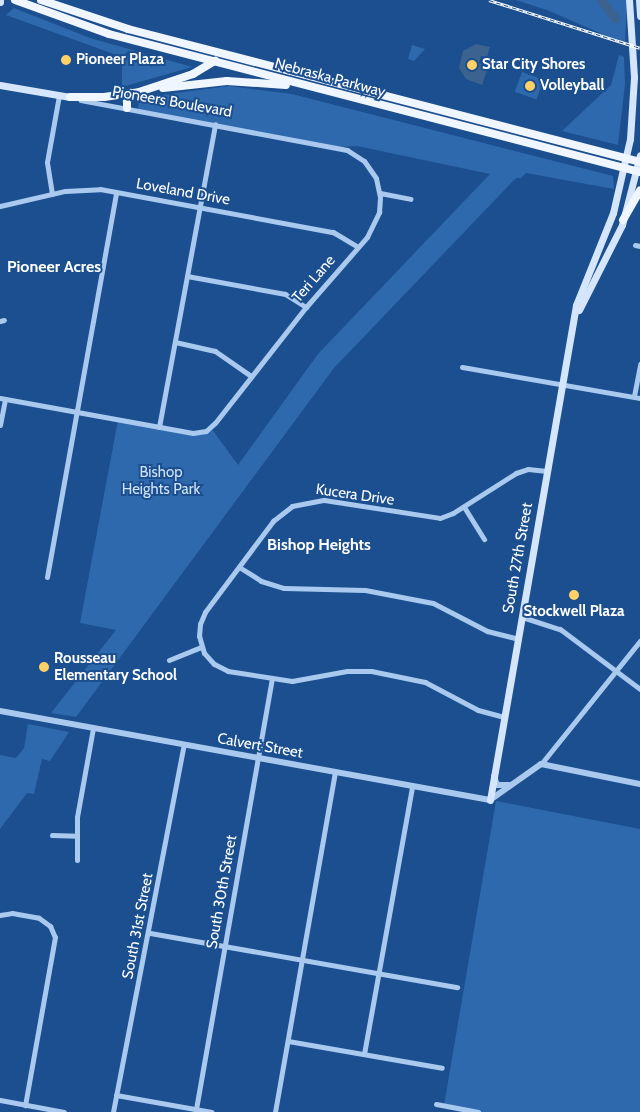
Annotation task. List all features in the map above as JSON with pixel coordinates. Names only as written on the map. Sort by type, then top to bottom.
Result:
[{"type":"main road","name":"Nebraska Parkway","points":[[15,0],[100,32],[638,172]]},
{"type":"main road","name":"Nebraska Parkway","points":[[41,0],[114,25],[626,159],[640,160]]},
{"type":"main road","name":"South 27th Street","points":[[490,800],[579,295],[613,213],[626,159],[634,95],[629,0]]},
{"type":"main road","points":[[639,0],[640,16]]},
{"type":"main road","points":[[128,108],[126,101],[135,92],[193,74],[214,62],[227,59],[269,66]]},
{"type":"main road","points":[[70,98],[135,92],[208,82],[248,81],[335,94]]},
{"type":"main road","name":"Pioneers Boulevard","points":[[0,85],[70,98]]},
{"type":"main road","name":"South 27th Street","points":[[574,322],[623,220],[640,160]]},
{"type":"main road","points":[[623,220],[640,190]]},
{"type":"main road","points":[[592,264],[594,281]]},
{"type":"street","points":[[52,194],[47,162],[59,96]]},
{"type":"street","name":"Pioneers Boulevard","points":[[70,98],[338,147]]},
{"type":"street","points":[[0,426],[2,398],[159,427],[215,124]]},
{"type":"street","name":"Teri Lane","points":[[159,427],[199,433],[211,428],[306,307],[358,247],[376,221],[380,194],[376,178],[364,160],[338,147]]},
{"type":"street","name":"Loveland Drive","points":[[0,206],[88,188],[333,232],[358,247]]},
{"type":"street","points":[[47,577],[116,192]]},
{"type":"street","points":[[380,194],[410,198]]},
{"type":"street","points":[[187,276],[285,294],[306,307]]},
{"type":"street","points":[[175,342],[215,351],[251,376]]},
{"type":"street","points":[[462,367],[637,397],[640,364]]},
{"type":"street","name":"Kucera Drive","points":[[202,647],[199,630],[202,618],[279,515],[307,500],[324,500],[432,518],[447,516],[464,507],[516,473],[528,469],[547,471]]},
{"type":"street","points":[[464,507],[484,539]]},
{"type":"street","points":[[239,567],[261,581],[284,588],[357,589],[433,603],[487,631],[518,639]]},
{"type":"street","points":[[522,618],[560,629],[640,688]]},
{"type":"street","points":[[490,800],[540,764],[640,641]]},
{"type":"street","points":[[169,660],[202,647],[208,658],[220,668],[272,679],[292,681],[347,671],[370,671],[425,682],[473,708],[504,717]]},
{"type":"street","name":"South 30th Street","points":[[196,1110],[272,679]]},
{"type":"street","name":"Calvert Street","points":[[0,711],[490,800]]},
{"type":"street","points":[[77,860],[79,804],[93,728]]},
{"type":"street","name":"South 31st Street","points":[[113,1112],[150,933],[184,745]]},
{"type":"street","points":[[540,764],[640,784]]},
{"type":"street","points":[[275,1112],[335,772]]},
{"type":"street","points":[[494,776],[499,786],[510,784]]},
{"type":"street","points":[[364,1054],[412,786]]},
{"type":"street","points":[[52,835],[77,836]]},
{"type":"street","points":[[1,915],[38,918],[50,926],[54,943],[25,1105]]},
{"type":"street","points":[[150,933],[302,958],[457,987]]},
{"type":"street","points":[[288,1041],[442,1068]]},
{"type":"street","points":[[116,1095],[211,1112]]},
{"type":"street","points":[[0,1100],[64,1112]]},
{"type":"street","points":[[436,1104],[478,1112]]},
{"type":"green space","points":[[516,0],[627,0],[625,44],[547,10]]},
{"type":"green space","points":[[14,8],[90,38],[192,67],[122,87],[122,57],[6,15]]},
{"type":"green space","points":[[412,45],[425,49],[414,61],[408,59]]},
{"type":"green space","points":[[619,55],[624,57],[625,84],[618,145],[562,131],[611,85]]},
{"type":"green space","name":"Volleyball","points":[[522,72],[544,80],[536,100],[515,92]]},
{"type":"green space","name":"Bishop Heights Park","points":[[229,86],[292,94],[613,176],[614,189],[526,173],[521,178],[516,178],[334,368],[76,717],[51,713],[116,630],[80,623],[118,420],[193,433],[211,428],[238,465],[318,354],[490,174],[357,146],[338,147],[138,110],[139,98]]},
{"type":"green space","points":[[28,724],[69,732],[50,761],[42,759],[34,794],[27,793],[0,829],[0,755],[16,758],[24,748]]},
{"type":"green space","points":[[496,801],[640,829],[640,1112],[478,1112],[444,1105]]},
{"type":"shaded area","name":"Star City Shores","points":[[476,44],[490,47],[487,57],[481,56],[479,63],[488,67],[482,85],[466,79],[459,68],[463,51]]},
{"type":"waterway","points":[[601,0],[615,18]]},
{"type":"railway","points":[[489,0],[640,48]]},
{"type":"place","name":"Pioneer Plaza","points":[[66,60]]},
{"type":"place","name":"Star City Shores","points":[[472,65]]},
{"type":"place","name":"Volleyball","points":[[530,86]]},
{"type":"place","name":"Stockwell Plaza","points":[[574,595]]},
{"type":"place","name":"Rousseau Elementary School","points":[[44,667]]},
{"type":"district","name":"Pioneer Acres","points":[[54,267]]},
{"type":"district","name":"Bishop Heights","points":[[319,545]]}]
